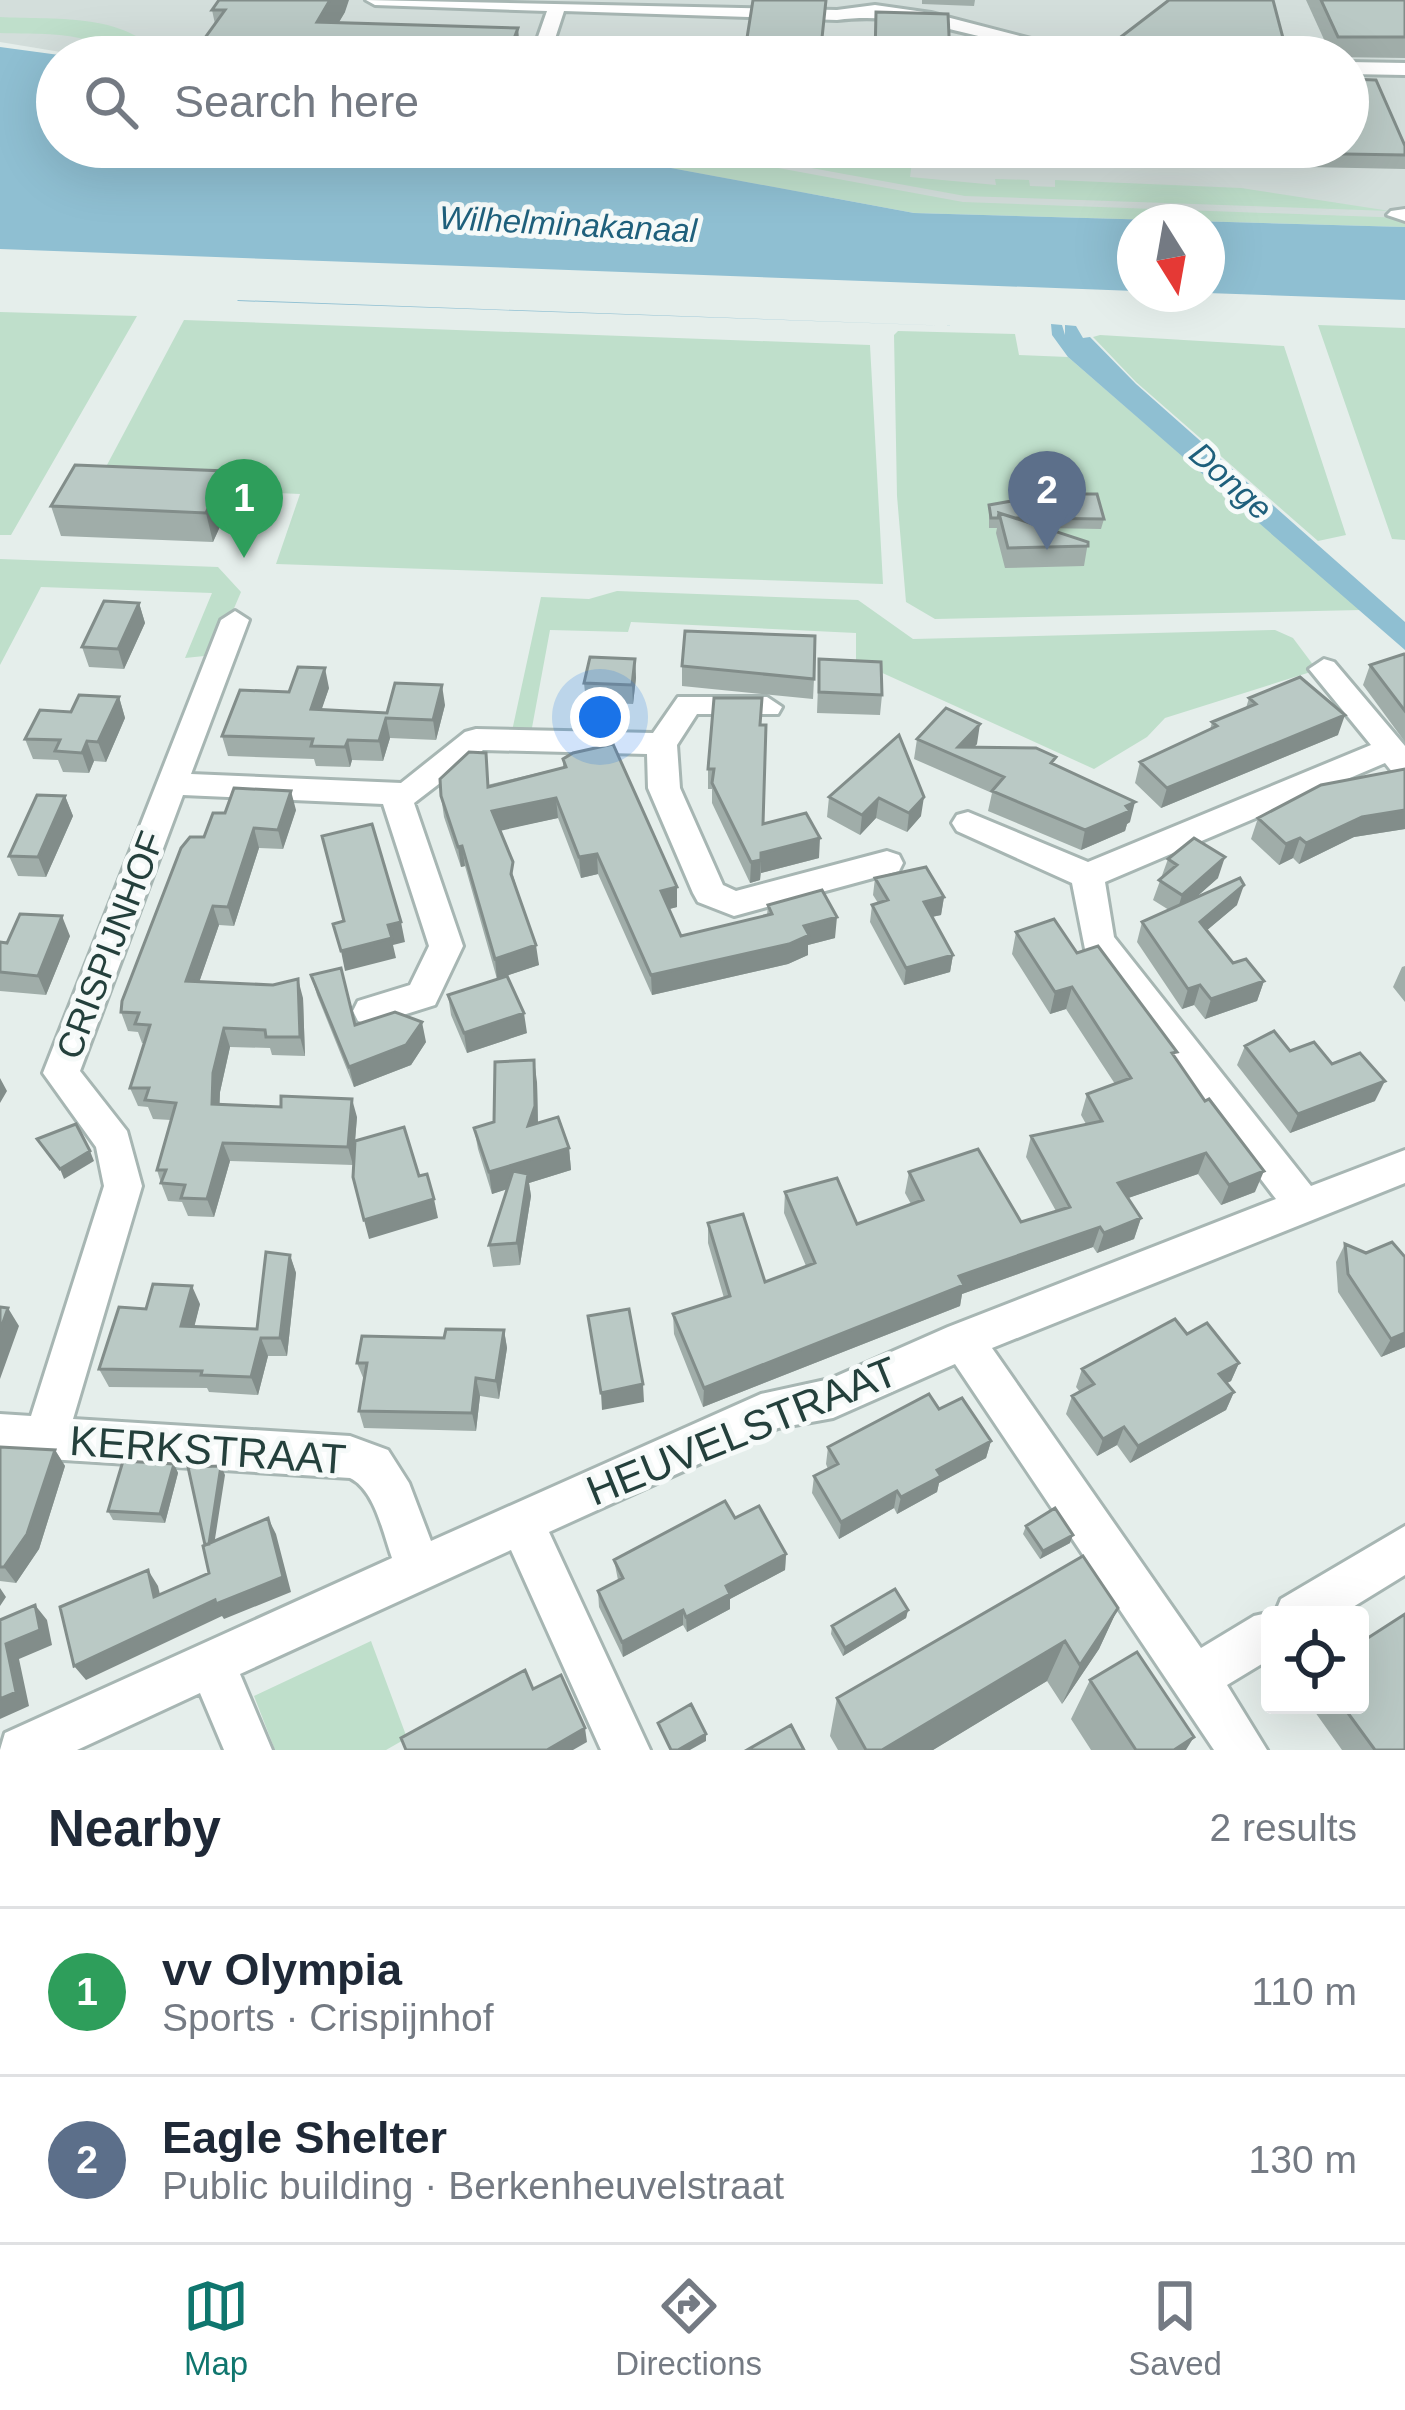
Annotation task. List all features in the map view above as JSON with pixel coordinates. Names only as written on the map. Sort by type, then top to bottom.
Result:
[{"type":"street","points":[[376,0],[837,15],[872,5],[1005,36]]},
{"type":"street","points":[[546,36],[557,6]]},
{"type":"street","points":[[1369,68],[1405,69]]},
{"type":"street","name":"CRISPIJNHOF","points":[[46,1438],[124,1186],[114,1142],[61,1073],[235,620]]},
{"type":"street","points":[[968,823],[1088,876],[1397,758],[1324,669]]},
{"type":"street","points":[[767,707],[689,704],[662,744],[664,788],[710,892],[734,904],[887,863]]},
{"type":"street","points":[[370,1011],[422,995],[446,946],[395,794],[408,794],[476,739],[662,744]]},
{"type":"street","name":"CRISPIJNHOF","points":[[172,784],[395,794]]},
{"type":"street","points":[[1088,876],[1097,940],[1304,1206]]},
{"type":"street","name":"HEUVELSTRAAT","points":[[22,1750],[757,1416],[833,1398],[963,1340],[1405,1166]]},
{"type":"street","points":[[963,1340],[1243,1750]]},
{"type":"street","name":"KERKSTRAAT","points":[[0,1435],[350,1457],[374,1465],[393,1498],[419,1569]]},
{"type":"street","points":[[521,1521],[626,1750]]},
{"type":"street","points":[[1313,1606],[1405,1549]]},
{"type":"street","points":[[1194,1679],[1261,1638]]},
{"type":"street","points":[[212,1664],[248,1750]]},
{"type":"shaded area","points":[[0,0],[1405,0],[1405,223],[1225,217],[1225,204],[1117,204],[1117,214],[939,208],[579,168],[1369,168],[1369,36],[36,36],[36,48],[0,42]]},
{"type":"green space","points":[[0,17],[87,21],[136,36],[62,36],[0,33]]},
{"type":"green space","points":[[671,168],[779,168],[963,202],[1117,208],[1117,219],[914,213]]},
{"type":"green space","points":[[811,168],[911,168],[910,177],[996,185],[995,179],[1055,187],[1055,180],[1241,188],[1390,211],[965,196]]},
{"type":"green space","points":[[1225,211],[1405,218],[1405,227],[1225,222]]},
{"type":"green space","points":[[0,312],[137,316],[11,535],[0,535]]},
{"type":"green space","points":[[184,320],[870,345],[883,584],[276,564],[300,494],[104,486],[99,480]]},
{"type":"green space","points":[[1318,325],[1405,328],[1405,540],[1392,539]]},
{"type":"green space","points":[[898,331],[1015,334],[1019,355],[1068,357],[1361,610],[935,619],[906,602],[897,496],[894,335]]},
{"type":"green space","points":[[1093,337],[1284,346],[1346,535],[1318,541],[1136,382]]},
{"type":"green space","points":[[0,559],[218,567],[241,592],[214,655],[185,658],[212,593],[41,587],[0,665]]},
{"type":"green space","points":[[617,591],[858,600],[913,639],[1275,630],[1293,638],[1317,670],[1165,718],[1147,737],[1094,769],[856,661],[856,633],[631,622],[628,632],[550,630],[531,733],[512,731],[541,597],[589,599]]},
{"type":"green space","points":[[371,1641],[407,1738],[386,1750],[275,1750],[254,1696]]},
{"type":"water","name":"Wilhelminakanaal","points":[[0,47],[36,52],[36,168],[671,168],[914,213],[1117,219],[1117,290],[0,249]]},
{"type":"water","points":[[1225,222],[1405,227],[1405,300],[1225,294]]},
{"type":"water","points":[[237,300],[954,326],[238,301]]},
{"type":"water","name":"Donge","points":[[1051,324],[1062,325],[1065,335],[1065,325],[1076,326],[1083,338],[1090,337],[1136,384],[1405,622],[1405,650],[1068,357],[1052,335]]},
{"type":"building","points":[[219,0],[330,0],[317,22],[518,28],[515,36],[206,36],[225,10],[212,10]]},
{"type":"building","points":[[753,0],[826,0],[822,36],[747,36]]},
{"type":"building","points":[[1169,0],[1273,0],[1282,36],[1122,36]]},
{"type":"building","points":[[1321,0],[1405,0],[1405,37],[1338,36]]},
{"type":"building","points":[[876,12],[948,14],[949,36],[875,36]]},
{"type":"building","points":[[1369,80],[1376,80],[1405,155],[1369,154]]},
{"type":"building","points":[[75,465],[225,471],[206,513],[51,506]]},
{"type":"building","points":[[1051,494],[1097,494],[1104,519],[1015,518],[999,513],[998,518],[991,518],[989,505]]},
{"type":"building","points":[[999,513],[1088,542],[1088,546],[1008,548]]},
{"type":"building","points":[[104,601],[139,603],[118,649],[82,647]]},
{"type":"building","points":[[685,631],[815,636],[814,679],[682,666]]},
{"type":"building","points":[[1405,654],[1405,711],[1370,665]]},
{"type":"building","points":[[590,657],[635,659],[632,685],[584,683]]},
{"type":"building","points":[[819,659],[881,662],[882,695],[819,692]]},
{"type":"building","points":[[298,667],[325,668],[311,709],[387,713],[395,683],[442,685],[433,720],[386,718],[379,741],[311,746],[313,739],[222,736],[240,690],[289,692]]},
{"type":"building","points":[[1300,677],[1345,715],[1167,788],[1140,762],[1256,704],[1249,698]]},
{"type":"building","points":[[79,695],[119,697],[98,742],[87,741],[82,753],[55,751],[60,740],[25,739],[40,710],[71,712]]},
{"type":"building","points":[[714,698],[762,698],[760,725],[766,725],[763,824],[806,813],[820,838],[761,853],[761,860],[751,862],[712,783],[714,769],[708,769]]},
{"type":"building","points":[[946,708],[980,724],[958,747],[1036,748],[1056,757],[1051,763],[1135,802],[1126,806],[1130,811],[1085,830],[992,791],[1004,777],[917,739]]},
{"type":"building","points":[[899,735],[924,797],[909,813],[879,798],[862,815],[829,797]]},
{"type":"building","points":[[613,744],[677,887],[661,891],[681,936],[772,914],[768,905],[822,890],[837,917],[804,926],[809,935],[789,944],[651,975],[597,854],[579,857],[556,798],[492,811],[513,862],[511,874],[536,945],[495,959],[462,846],[458,847],[441,796],[440,779],[469,752],[486,753],[488,787],[566,767],[563,759],[573,753]]},
{"type":"building","points":[[1405,769],[1405,810],[1362,817],[1306,843],[1300,838],[1286,844],[1258,818],[1321,785]]},
{"type":"building","points":[[234,788],[291,791],[278,830],[254,828],[228,907],[213,906],[186,981],[273,985],[298,979],[300,1037],[266,1037],[265,1030],[224,1028],[213,1073],[212,1104],[281,1107],[281,1096],[352,1099],[348,1147],[223,1143],[207,1199],[181,1198],[185,1185],[161,1183],[166,1170],[157,1170],[176,1103],[145,1100],[149,1088],[130,1088],[150,1025],[135,1024],[139,1013],[121,1012],[122,1001],[181,848],[190,837],[204,837],[213,813],[225,813]]},
{"type":"building","points":[[37,795],[65,796],[38,857],[9,856]]},
{"type":"building","points":[[372,824],[401,922],[388,925],[392,938],[341,951],[333,924],[344,921],[322,836]]},
{"type":"building","points":[[1194,838],[1225,857],[1182,895],[1159,880],[1177,865],[1168,859]]},
{"type":"building","points":[[926,867],[944,897],[924,902],[953,955],[906,968],[872,905],[888,900],[875,878]]},
{"type":"building","points":[[1240,878],[1244,885],[1200,922],[1233,963],[1246,959],[1264,981],[1211,999],[1200,985],[1188,989],[1142,922]]},
{"type":"building","points":[[20,914],[62,916],[38,976],[0,972],[0,942],[7,943]]},
{"type":"building","points":[[1054,919],[1077,953],[1098,946],[1177,1052],[1172,1053],[1205,1101],[1209,1099],[1264,1171],[1229,1185],[1206,1153],[1118,1183],[1141,1218],[1104,1233],[1100,1227],[959,1276],[964,1285],[704,1388],[673,1314],[730,1296],[708,1223],[743,1214],[765,1282],[815,1263],[785,1192],[837,1178],[857,1224],[923,1200],[909,1172],[978,1149],[1021,1222],[1070,1207],[1031,1136],[1102,1121],[1087,1094],[1131,1078],[1072,987],[1055,992],[1016,932]]},
{"type":"building","points":[[341,968],[355,1025],[395,1012],[422,1022],[406,1045],[349,1067],[311,975]]},
{"type":"building","points":[[507,976],[524,1013],[464,1033],[448,995]]},
{"type":"building","points":[[1274,1031],[1290,1051],[1314,1042],[1332,1064],[1360,1053],[1385,1081],[1298,1114],[1245,1046]]},
{"type":"building","points":[[534,1060],[535,1106],[528,1126],[558,1117],[569,1148],[489,1172],[474,1128],[494,1122],[495,1062]]},
{"type":"building","points":[[76,1124],[90,1151],[60,1169],[37,1139]]},
{"type":"building","points":[[404,1127],[419,1176],[427,1174],[434,1199],[364,1220],[353,1177],[355,1141]]},
{"type":"building","points":[[513,1171],[528,1174],[517,1243],[489,1245]]},
{"type":"building","points":[[1392,1242],[1405,1257],[1405,1333],[1391,1339],[1348,1274],[1345,1244],[1366,1253]]},
{"type":"building","points":[[266,1252],[290,1255],[280,1338],[261,1338],[251,1377],[99,1369],[119,1307],[146,1309],[153,1284],[192,1286],[181,1326],[257,1329]]},
{"type":"building","points":[[0,1307],[8,1308],[0,1331]]},
{"type":"building","points":[[629,1309],[643,1384],[601,1393],[588,1316]]},
{"type":"building","points":[[1175,1319],[1187,1334],[1207,1323],[1239,1363],[1219,1374],[1234,1392],[1138,1446],[1124,1427],[1103,1439],[1072,1396],[1094,1384],[1082,1369]]},
{"type":"building","points":[[446,1329],[504,1330],[496,1381],[476,1378],[472,1413],[359,1411],[367,1363],[357,1363],[362,1336],[444,1338]]},
{"type":"building","points":[[929,1394],[939,1409],[962,1398],[991,1441],[937,1470],[941,1476],[901,1497],[897,1491],[841,1522],[814,1476],[838,1464],[828,1447]]},
{"type":"building","points":[[0,1447],[55,1450],[27,1534],[4,1567],[0,1567]]},
{"type":"building","points":[[123,1461],[174,1464],[160,1514],[108,1511]]},
{"type":"building","points":[[221,1466],[209,1544],[205,1545],[188,1467]]},
{"type":"building","points":[[725,1501],[735,1518],[759,1506],[786,1554],[726,1586],[730,1594],[686,1617],[683,1610],[622,1642],[598,1591],[623,1578],[614,1560]]},
{"type":"building","points":[[1055,1508],[1073,1535],[1043,1551],[1026,1526]]},
{"type":"building","points":[[268,1518],[283,1577],[216,1604],[215,1600],[74,1666],[60,1607],[148,1570],[154,1597],[209,1573],[203,1546]]},
{"type":"building","points":[[1083,1556],[1118,1608],[1080,1665],[1065,1641],[882,1750],[866,1750],[837,1698]]},
{"type":"building","points":[[895,1589],[908,1610],[845,1648],[832,1626]]},
{"type":"building","points":[[35,1605],[40,1630],[6,1644],[16,1692],[0,1699],[0,1620]]},
{"type":"building","points":[[1405,1614],[1405,1750],[1375,1750],[1349,1714],[1369,1714],[1369,1637]]},
{"type":"building","points":[[1137,1652],[1194,1737],[1174,1750],[1136,1750],[1090,1680]]},
{"type":"building","points":[[525,1670],[533,1689],[561,1675],[585,1728],[547,1750],[406,1750],[401,1738]]},
{"type":"building","points":[[691,1704],[706,1734],[671,1750],[658,1723]]},
{"type":"building","points":[[791,1725],[804,1750],[747,1750]]},
{"type":"place","name":"Eagle Shelter","points":[[1047,550]]},
{"type":"place","name":"vv Olympia","points":[[244,558]]}]
